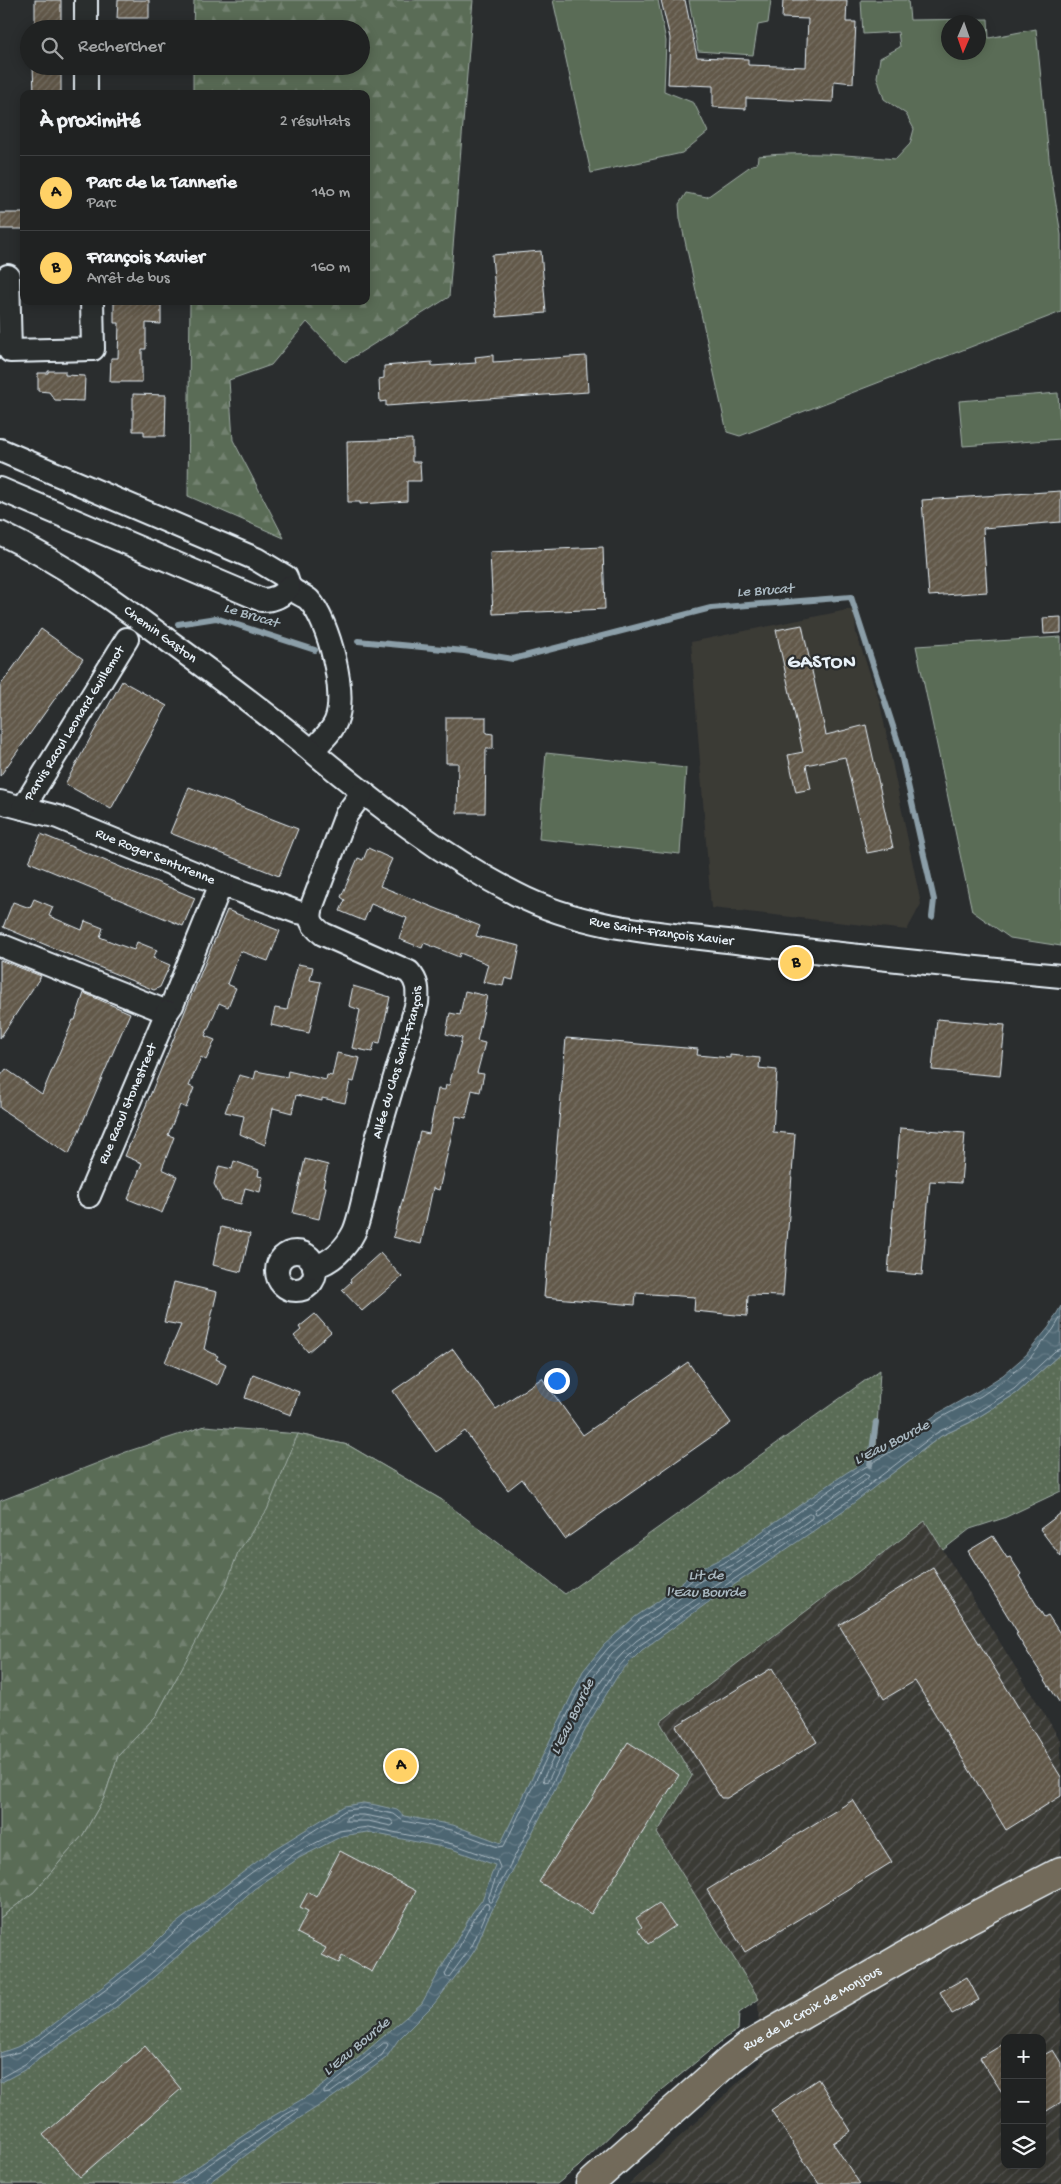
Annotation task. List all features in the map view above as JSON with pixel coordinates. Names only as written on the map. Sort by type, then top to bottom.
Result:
[{"type":"main road","name":"Rue de la Croix de Monjous","points":[[590,2184],[748,2046],[967,1920],[1061,1871]]},
{"type":"street","points":[[86,0],[86,20]]},
{"type":"street","points":[[86,75],[86,90]]},
{"type":"street","points":[[11,275],[10,351],[93,349],[92,305]]},
{"type":"street","points":[[0,450],[256,559],[286,577],[289,587],[309,600],[326,630],[336,659],[338,716],[336,723],[312,751]]},
{"type":"street","points":[[0,489],[262,600],[276,598],[284,594],[289,587]]},
{"type":"street","name":"Chemin Gaston","points":[[0,533],[50,560],[139,619],[225,682],[312,751]]},
{"type":"street","name":"Parvis Raoul Leonard Guillemot","points":[[23,808],[127,639]]},
{"type":"street","name":"Rue Saint-François Xavier","points":[[312,751],[388,814],[441,850],[518,895],[564,913],[626,928],[850,956],[1061,976]]},
{"type":"street","points":[[310,914],[346,815],[362,793]]},
{"type":"street","name":"Rue Roger Senturenne","points":[[0,802],[58,817],[221,884],[297,912],[310,914]]},
{"type":"street","name":"Rue Raoul Stonestreet","points":[[89,1196],[167,1012],[172,1005],[221,884]]},
{"type":"street","name":"Allée du Clos Saint-François","points":[[310,914],[313,926],[324,934],[409,972],[416,980],[418,991],[418,1003],[374,1152],[354,1231],[347,1243],[335,1256],[323,1264],[314,1266]]},
{"type":"street","points":[[0,944],[167,1012]]},
{"type":"shaded area","points":[[854,610],[856,633],[880,703],[921,904],[907,930],[711,908],[691,642]]},
{"type":"shaded area","points":[[925,1521],[1061,1741],[1061,2184],[629,2184],[760,2062],[758,1999],[657,1833],[692,1776],[659,1722]]},
{"type":"green space","points":[[194,0],[473,0],[449,297],[345,362],[307,322],[271,365],[229,380],[233,440],[284,538],[188,496],[190,305],[370,305],[370,90],[193,90],[193,75],[370,75],[370,20],[193,20]]},
{"type":"green space","points":[[553,0],[658,0],[666,41],[664,91],[694,103],[708,132],[682,153],[591,173]]},
{"type":"green space","points":[[689,0],[771,0],[768,23],[758,25],[753,55],[698,51]]},
{"type":"green space","points":[[861,0],[908,0],[910,20],[941,20],[941,60],[986,60],[986,19],[988,19],[989,38],[1036,29],[1050,168],[1061,235],[1061,312],[740,436],[727,432],[680,218],[679,204],[686,193],[707,197],[752,165],[757,164],[758,156],[809,154],[896,159],[910,144],[914,129],[906,114],[884,99],[877,77],[880,58],[900,47],[898,32],[863,34]]},
{"type":"green space","points":[[1058,393],[1061,439],[963,446],[959,401]]},
{"type":"green space","points":[[1061,637],[1061,946],[1010,938],[972,911],[916,646]]},
{"type":"green space","points":[[546,753],[686,768],[680,854],[539,839]]},
{"type":"green space","points":[[1061,1353],[1061,1491],[1004,1518],[970,1529],[943,1550],[925,1521],[660,1722],[692,1776],[657,1833],[759,1999],[739,2013],[738,2030],[725,2038],[628,2118],[578,2167],[557,2184],[0,2184],[0,1918],[34,1892],[83,1835],[104,1798],[118,1756],[156,1716],[225,1588],[238,1552],[267,1510],[298,1434],[348,1445],[442,1500],[565,1594],[880,1370],[876,1448],[894,1472],[941,1436],[969,1423],[1017,1393]]},
{"type":"green space","points":[[205,1426],[298,1434],[348,1445],[442,1500],[180,1672],[156,1716],[118,1756],[104,1798],[83,1835],[34,1892],[0,1918],[0,1501],[126,1452]]},
{"type":"water","name":"Lit de l'Eau Bourde","points":[[1061,1306],[1061,1353],[1017,1393],[969,1423],[941,1436],[847,1508],[642,1650],[618,1675],[590,1721],[487,1920],[476,1948],[469,1959],[434,2004],[398,2040],[386,2058],[333,2097],[276,2133],[207,2184],[172,2184],[263,2122],[311,2094],[349,2066],[422,2003],[472,1913],[482,1900],[495,1865],[452,1849],[367,1832],[342,1836],[299,1858],[254,1889],[139,1990],[104,2016],[39,2058],[28,2068],[0,2083],[0,2053],[38,2036],[114,1978],[150,1948],[171,1927],[271,1851],[344,1806],[364,1803],[376,1805],[397,1810],[404,1816],[453,1825],[501,1843],[583,1671],[604,1645],[635,1617],[660,1600],[694,1572],[728,1555],[846,1473],[902,1439],[937,1414],[1003,1375],[1026,1355],[1049,1327]]},
{"type":"building","points":[[35,0],[61,0],[61,20],[35,20]]},
{"type":"building","points":[[118,0],[149,0],[149,18],[117,18]]},
{"type":"building","points":[[661,0],[685,0],[697,57],[748,59],[748,65],[806,67],[808,19],[782,18],[783,0],[847,0],[846,22],[856,22],[853,83],[834,81],[833,102],[746,98],[746,109],[713,107],[713,86],[668,84],[670,38]]},
{"type":"building","points":[[33,75],[61,75],[61,90],[34,90]]},
{"type":"building","points":[[0,213],[20,213],[20,229],[0,229]]},
{"type":"building","points":[[541,251],[546,313],[497,317],[492,255]]},
{"type":"building","points":[[114,305],[161,305],[161,324],[146,323],[146,349],[142,349],[142,382],[110,382],[111,358],[118,358],[119,323],[114,323]]},
{"type":"building","points":[[493,355],[493,362],[586,356],[588,392],[386,406],[386,401],[380,402],[379,379],[384,378],[384,366],[432,362],[432,366],[476,363],[475,357]]},
{"type":"building","points":[[48,371],[65,371],[65,375],[85,376],[84,401],[55,400],[49,392],[38,391],[38,373],[48,373]]},
{"type":"building","points":[[133,394],[166,395],[165,436],[144,436],[144,431],[133,431]]},
{"type":"building","points":[[412,439],[412,462],[420,462],[421,481],[407,481],[407,501],[360,504],[360,502],[348,502],[347,441]]},
{"type":"building","points":[[1061,491],[1061,522],[983,528],[987,592],[929,596],[922,500]]},
{"type":"building","points":[[603,547],[605,609],[493,614],[490,552]]},
{"type":"building","points":[[1061,617],[1061,633],[1044,634],[1043,618]]},
{"type":"building","points":[[802,625],[826,735],[866,725],[893,848],[867,853],[845,757],[806,765],[811,789],[796,792],[788,755],[803,752],[776,630]]},
{"type":"building","points":[[41,629],[83,659],[0,776],[0,686]]},
{"type":"building","points":[[122,681],[167,706],[111,809],[65,784]]},
{"type":"building","points":[[446,717],[486,717],[486,733],[493,734],[493,749],[486,749],[485,813],[457,813],[458,763],[446,763]]},
{"type":"building","points":[[189,787],[298,829],[279,876],[170,833]]},
{"type":"building","points":[[41,834],[195,898],[183,926],[29,862]]},
{"type":"building","points":[[368,848],[392,859],[380,886],[480,926],[476,936],[520,946],[513,980],[505,978],[503,986],[483,982],[488,964],[460,953],[459,957],[424,943],[422,948],[399,939],[407,918],[371,904],[364,921],[340,911],[345,900],[341,897],[358,858],[363,860]]},
{"type":"building","points":[[34,899],[53,907],[49,916],[82,930],[85,921],[103,928],[100,937],[117,944],[134,950],[137,942],[157,950],[153,958],[170,965],[160,987],[154,990],[3,927],[13,902],[30,908]]},
{"type":"building","points":[[227,910],[280,931],[268,961],[240,951],[227,984],[236,988],[228,1007],[219,1003],[205,1036],[215,1040],[206,1060],[201,1057],[189,1086],[194,1088],[186,1108],[180,1105],[168,1135],[174,1137],[162,1169],[177,1176],[162,1213],[128,1199],[142,1163],[125,1156]]},
{"type":"building","points":[[0,960],[41,976],[0,1038]]},
{"type":"building","points":[[298,964],[313,967],[310,980],[321,982],[309,1033],[271,1025],[275,1008],[287,1010]]},
{"type":"building","points":[[353,986],[390,997],[380,1043],[375,1042],[372,1052],[352,1048],[360,1010],[349,1006]]},
{"type":"building","points":[[465,991],[487,996],[477,1041],[485,1043],[477,1073],[484,1074],[480,1092],[472,1090],[466,1118],[456,1116],[439,1190],[433,1188],[421,1244],[393,1237],[420,1132],[429,1134],[438,1089],[445,1090],[446,1085],[449,1085],[462,1038],[446,1034],[450,1013],[460,1015]]},
{"type":"building","points":[[84,993],[130,1013],[69,1154],[0,1108],[0,1077],[6,1069],[42,1094],[73,1020],[75,1020]]},
{"type":"building","points":[[937,1019],[1005,1025],[1000,1076],[932,1070]]},
{"type":"building","points":[[566,1038],[698,1049],[697,1055],[730,1058],[730,1055],[760,1058],[759,1068],[777,1070],[773,1132],[795,1134],[783,1296],[748,1295],[747,1316],[694,1311],[695,1297],[636,1293],[635,1305],[544,1297]]},
{"type":"building","points":[[337,1053],[360,1058],[354,1082],[350,1081],[345,1103],[322,1098],[322,1101],[296,1095],[292,1113],[273,1108],[265,1145],[240,1134],[244,1116],[225,1112],[239,1075],[254,1079],[256,1071],[287,1077],[288,1071],[326,1080],[327,1075],[332,1076]]},
{"type":"building","points":[[900,1128],[965,1133],[961,1183],[930,1181],[922,1275],[888,1272]]},
{"type":"building","points":[[305,1159],[328,1165],[323,1186],[326,1187],[319,1219],[293,1213]]},
{"type":"building","points":[[234,1161],[259,1170],[258,1176],[263,1177],[260,1192],[245,1188],[241,1204],[222,1200],[214,1184],[219,1166],[232,1169]]},
{"type":"building","points":[[221,1227],[250,1234],[241,1272],[213,1265]]},
{"type":"building","points":[[380,1253],[402,1277],[362,1311],[342,1290],[351,1282],[350,1280]]},
{"type":"building","points":[[174,1282],[217,1292],[204,1349],[218,1356],[216,1359],[226,1364],[218,1385],[165,1362],[181,1325],[164,1322]]},
{"type":"building","points":[[315,1314],[331,1332],[308,1352],[294,1336],[301,1330],[299,1327]]},
{"type":"building","points":[[453,1349],[496,1409],[542,1378],[583,1435],[688,1362],[731,1423],[565,1539],[522,1479],[508,1490],[465,1431],[436,1452],[393,1391]]},
{"type":"building","points":[[253,1374],[299,1392],[291,1415],[245,1398]]},
{"type":"building","points":[[1061,1513],[1061,1557],[1040,1529]]},
{"type":"building","points":[[993,1536],[1007,1558],[1010,1557],[1021,1574],[1019,1576],[1044,1617],[1048,1615],[1061,1635],[1061,1705],[1016,1634],[1018,1633],[968,1551]]},
{"type":"building","points":[[933,1568],[1061,1777],[1061,1796],[1006,1830],[915,1681],[884,1699],[839,1625]]},
{"type":"building","points":[[772,1668],[817,1742],[727,1798],[721,1798],[676,1726]]},
{"type":"building","points":[[628,1742],[679,1775],[591,1914],[539,1882]]},
{"type":"building","points":[[853,1800],[892,1862],[745,1952],[707,1890]]},
{"type":"building","points":[[340,1851],[416,1891],[372,1972],[342,1956],[339,1963],[322,1955],[326,1948],[297,1933],[308,1911],[300,1907],[308,1892],[316,1897]]},
{"type":"building","points":[[659,1903],[675,1926],[648,1944],[638,1930],[642,1927],[636,1918]]},
{"type":"building","points":[[967,1977],[979,2000],[952,2014],[940,1992]]},
{"type":"building","points":[[1001,2045],[1001,2091],[980,2058]]},
{"type":"building","points":[[145,2046],[181,2089],[80,2177],[43,2135]]},
{"type":"building","points":[[1053,2050],[1061,2063],[1061,2102],[1046,2111],[1046,2079],[1046,2054]]},
{"type":"building","points":[[818,2079],[851,2131],[833,2143],[860,2184],[819,2184],[771,2110]]},
{"type":"waterway","name":"Le Brucat","points":[[358,641],[464,651],[513,659],[711,608],[851,597],[899,745],[934,900],[932,917]]},
{"type":"waterway","name":"Le Brucat","points":[[178,624],[216,618],[315,650]]},
{"type":"waterway","name":"Le Brucat","points":[[870,1465],[876,1422]]},
{"type":"place","name":"François Xavier","points":[[796,963]]},
{"type":"place","name":"Parc de la Tannerie","points":[[401,1766]]},
{"type":"district","name":"GASTON","points":[[822,663]]},
{"type":"water label","name":"L'Eau Bourde","points":[[892,1443]]},
{"type":"water label","name":"L'Eau Bourde","points":[[573,1717]]},
{"type":"water label","name":"L'Eau Bourde","points":[[357,2047]]}]
